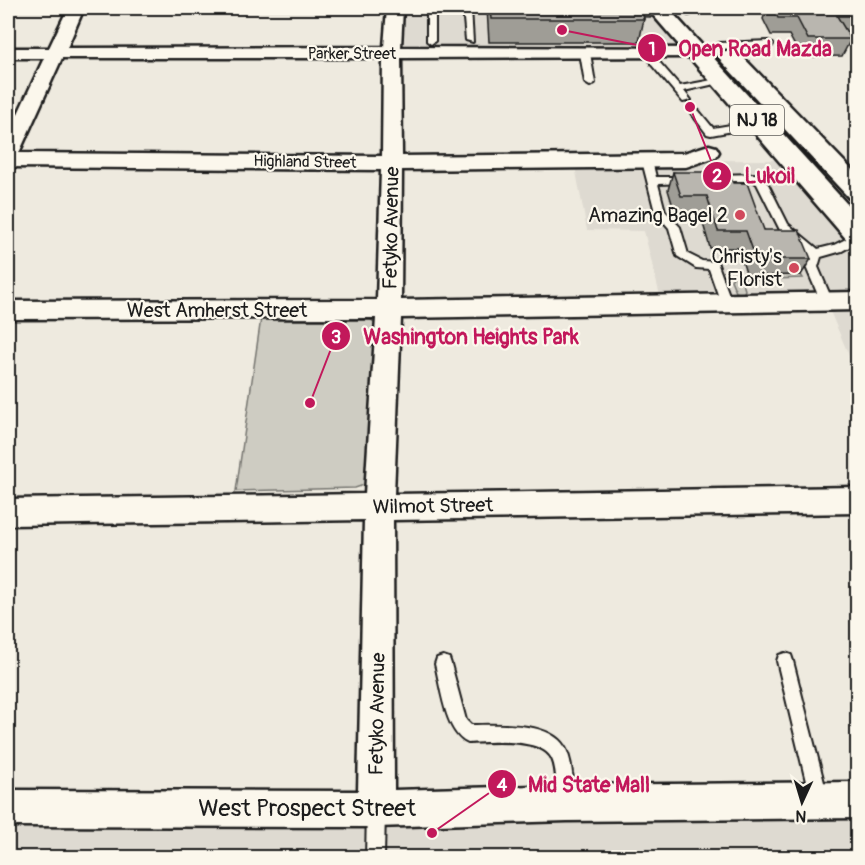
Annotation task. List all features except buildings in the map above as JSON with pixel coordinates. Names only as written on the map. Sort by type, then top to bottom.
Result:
[{"type":"highway","name":"NJ 18","points":[[680,10],[708,49],[723,81],[858,235]]},
{"type":"highway","name":"NJ 18","points":[[708,49],[852,179]]},
{"type":"highway","points":[[821,193],[852,179]]},
{"type":"street","points":[[8,157],[76,8]]},
{"type":"street","name":"Fetyko Avenue","points":[[376,808],[379,507],[389,309],[392,54],[395,8]]},
{"type":"street","name":"Parker Street","points":[[8,53],[585,53],[708,49]]},
{"type":"street","name":"Highland Street","points":[[8,157],[392,163],[686,160],[708,136]]},
{"type":"street","name":"West Amherst Street","points":[[8,310],[389,309],[857,303]]},
{"type":"street","name":"Wilmot Street","points":[[8,512],[858,500]]},
{"type":"street","name":"West Prospect Street","points":[[8,808],[376,808],[567,803],[858,800]]},
{"type":"lane","points":[[431,8],[431,41]]},
{"type":"lane","points":[[467,8],[470,40]]},
{"type":"lane","points":[[616,13],[680,10]]},
{"type":"lane","points":[[708,49],[769,44]]},
{"type":"lane","points":[[652,52],[656,64],[686,100]]},
{"type":"lane","points":[[585,53],[590,83]]},
{"type":"lane","points":[[676,90],[723,81]]},
{"type":"lane","points":[[676,90],[699,97]]},
{"type":"lane","points":[[673,103],[676,90]]},
{"type":"lane","points":[[708,136],[710,111]]},
{"type":"lane","points":[[696,113],[708,136]]},
{"type":"lane","points":[[682,116],[708,136]]},
{"type":"lane","points":[[708,136],[760,123]]},
{"type":"lane","points":[[647,161],[660,212],[674,227],[684,256],[700,265],[713,265],[726,303]]},
{"type":"lane","points":[[652,182],[756,177],[766,185],[781,222],[792,237],[816,254]]},
{"type":"lane","points":[[816,254],[838,248],[858,235]]},
{"type":"lane","points":[[816,254],[812,267],[826,302]]},
{"type":"lane","points":[[785,661],[820,800]]},
{"type":"lane","points":[[443,664],[459,725],[468,734],[526,735],[546,741],[558,752],[567,803]]},
{"type":"lane","points":[[375,858],[376,808]]},
{"type":"shaded area","points":[[395,8],[657,8],[697,52],[392,54]]},
{"type":"shaded area","points":[[792,160],[857,233],[857,374],[826,302],[662,304],[644,231],[587,230],[574,161]]},
{"type":"shaded area","points":[[801,275],[803,278],[742,280],[745,290],[743,294],[736,292],[731,280],[734,276]]},
{"type":"shaded area","points":[[366,316],[375,323],[370,483],[355,488],[236,491],[261,318]]},
{"type":"shaded area","points":[[857,800],[857,857],[8,858],[8,808],[376,809]]},
{"type":"place","name":"Open Road Mazda","points":[[562,30]]},
{"type":"place","name":"Lukoil","points":[[690,107]]},
{"type":"place","name":"Amazing Bagel 2","points":[[740,215]]},
{"type":"place","name":"Christy's Florist","points":[[794,268]]},
{"type":"place","name":"Washington Heights Park","points":[[310,403]]},
{"type":"place","name":"Mid State Mall","points":[[432,833]]}]
